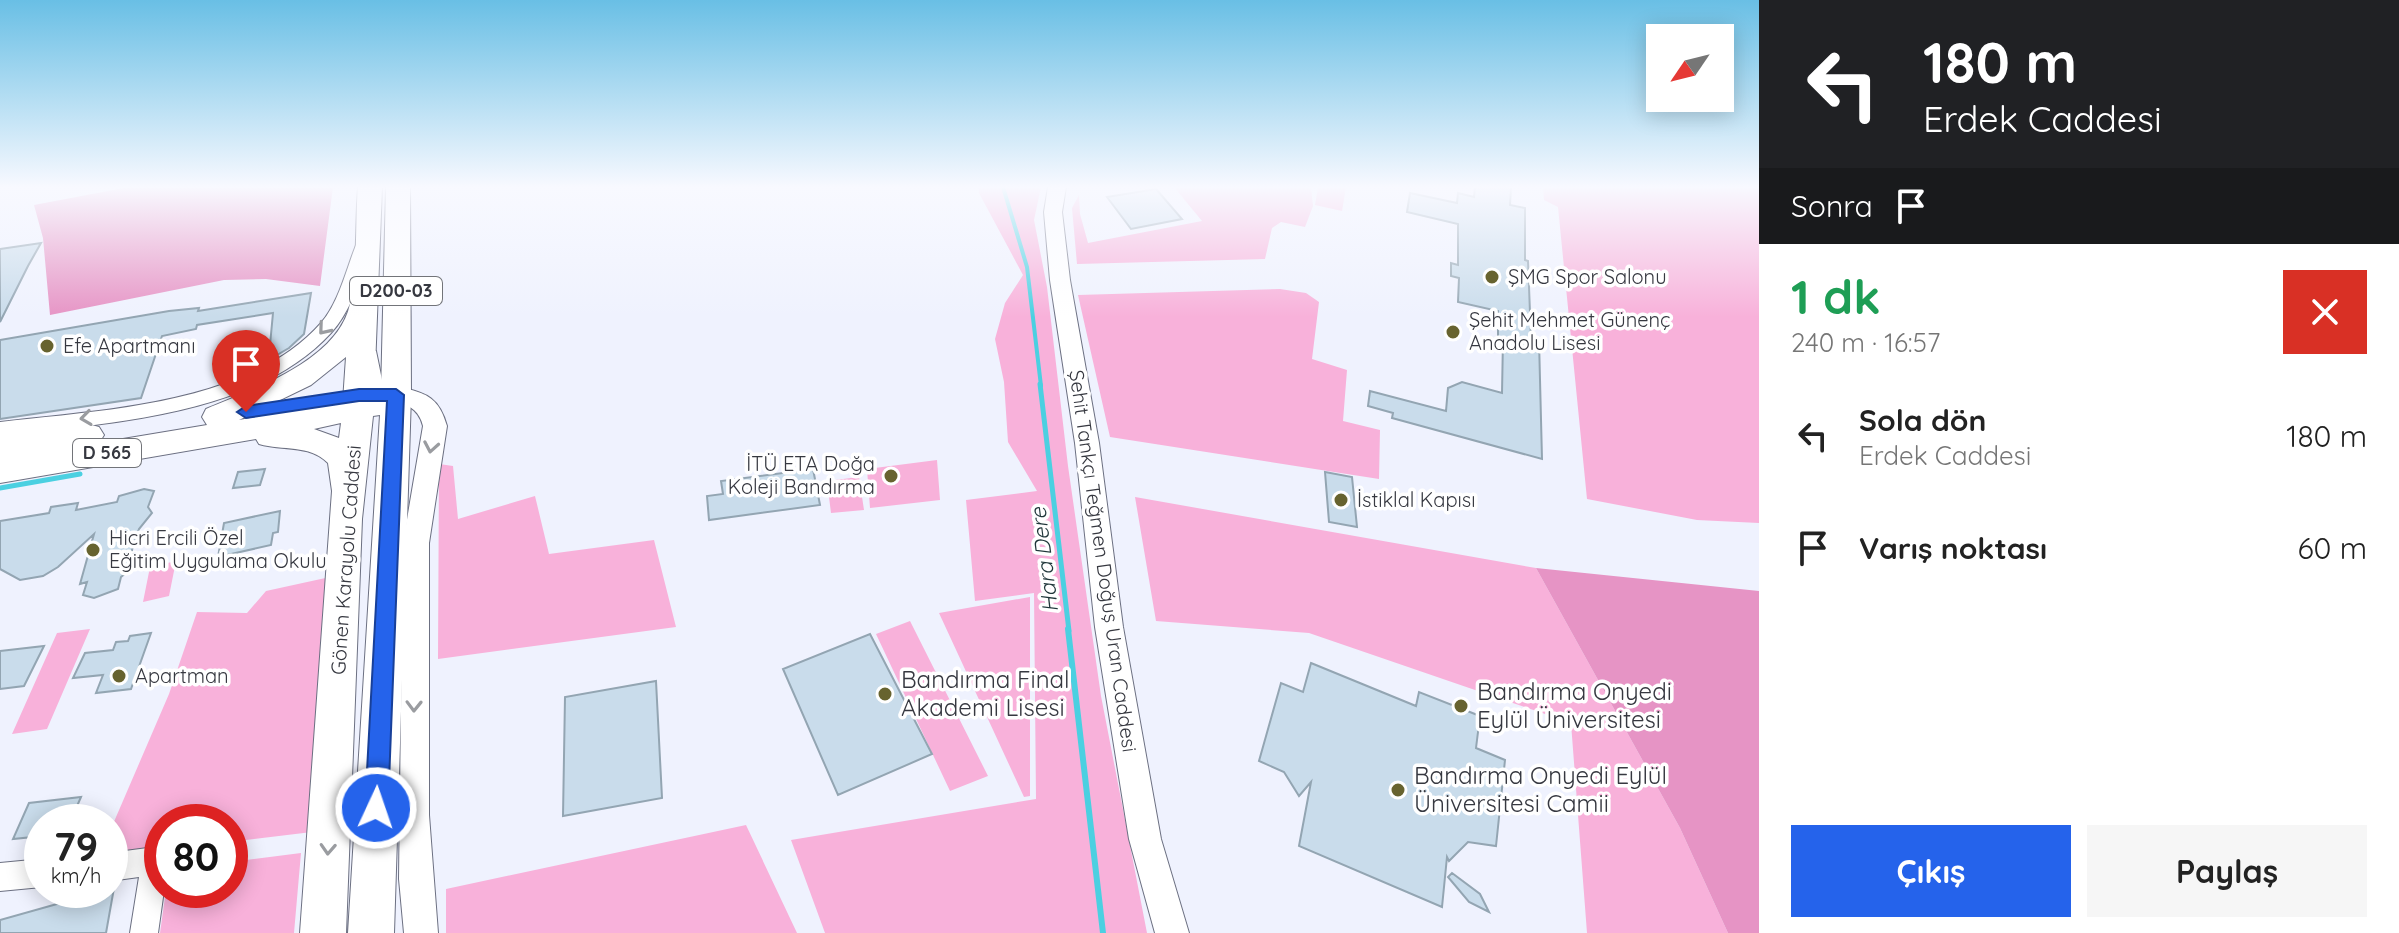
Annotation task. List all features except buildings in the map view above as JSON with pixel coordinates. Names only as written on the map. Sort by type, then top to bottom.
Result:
[{"type":"highway","name":"Gönen Karayolu Caddesi","points":[[368,231],[371,933]]},
{"type":"highway","name":"Gönen Karayolu Caddesi","points":[[323,933],[345,519],[371,400],[392,231]]},
{"type":"highway","points":[[216,426],[312,371],[347,338],[366,285]]},
{"type":"highway","name":"D 565","points":[[0,471],[216,426],[371,400]]},
{"type":"highway","name":"D 565","points":[[0,447],[216,426]]},
{"type":"highway","points":[[216,426],[294,436],[318,442],[337,452],[345,464],[345,519]]},
{"type":"street","name":"Şehit Tankçı Teğmen Doğuş Uran Caddesi","points":[[1055,231],[1087,443],[1109,627],[1145,839],[1172,933]]},
{"type":"street","points":[[0,429],[150,407],[216,393],[269,372],[298,354],[328,326],[368,234]]},
{"type":"street","points":[[371,400],[410,396],[427,405],[434,414],[435,426],[416,543],[413,815],[421,933]]},
{"type":"street","points":[[128,865],[155,861],[144,933]]},
{"type":"street","points":[[0,877],[24,875]]},
{"type":"shaded area","points":[[41,231],[327,231],[320,286],[266,279],[224,280],[50,315]]},
{"type":"shaded area","points":[[999,231],[1036,231],[1047,287],[1068,466],[1101,696],[1147,933],[825,933],[791,840],[1036,799],[1034,593],[975,601],[966,500],[1037,491],[1008,442],[1004,382],[995,339],[1005,303],[1023,275]]},
{"type":"shaded area","points":[[1074,231],[1085,231],[1088,243],[1153,231],[1271,231],[1265,259],[1077,264]]},
{"type":"shaded area","points":[[1560,231],[1759,231],[1759,523],[1697,520],[1587,499]]},
{"type":"shaded area","points":[[1280,289],[1306,293],[1319,302],[1312,359],[1347,370],[1343,421],[1380,430],[1379,479],[1110,437],[1078,295]]},
{"type":"shaded area","points":[[937,460],[940,500],[870,508],[867,469]]},
{"type":"shaded area","points":[[439,464],[453,466],[458,519],[535,496],[549,554],[654,540],[676,627],[438,659]]},
{"type":"shaded area","points":[[859,477],[864,510],[831,513],[827,481]]},
{"type":"shaded area","points":[[1135,497],[1536,568],[1680,828],[1728,933],[1587,933],[1571,723],[1309,633],[1156,621]]},
{"type":"shaded area","points":[[176,561],[169,596],[143,602],[150,567]]},
{"type":"shaded area","points":[[1536,568],[1759,591],[1759,933],[1728,933],[1680,828]]},
{"type":"shaded area","points":[[330,577],[312,832],[248,840],[248,804],[144,804],[144,853],[128,855],[128,804],[122,804],[169,694],[197,612],[247,613],[266,591]]},
{"type":"shaded area","points":[[1030,597],[1030,796],[1024,797],[939,613]]},
{"type":"shaded area","points":[[910,621],[988,776],[950,791],[876,634]]},
{"type":"shaded area","points":[[90,629],[47,729],[12,734],[57,633]]},
{"type":"shaded area","points":[[746,825],[797,933],[446,933],[446,889]]},
{"type":"shaded area","points":[[301,853],[294,933],[160,933],[163,908],[248,908],[248,860]]},
{"type":"waterway","name":"Hara Dere","points":[[1016,231],[1027,267],[1041,386]]},
{"type":"waterway","name":"Hara Dere","points":[[1040,384],[1069,631]]},
{"type":"waterway","points":[[0,488],[80,474]]},
{"type":"waterway","name":"Hara Dere","points":[[1068,629],[1103,933]]},
{"type":"place","name":"ŞMG Spor Salonu","points":[[1492,277]]},
{"type":"place","name":"Şehit Mehmet Günenç Anadolu Lisesi","points":[[1453,332]]},
{"type":"place","name":"Efe Apartmanı","points":[[47,346]]},
{"type":"place","name":"İTÜ ETA Doğa Koleji Bandırma","points":[[891,476]]},
{"type":"place","name":"İstiklal Kapısı","points":[[1341,500]]},
{"type":"place","name":"Hicri Ercili Özel Eğitim Uygulama Okulu","points":[[93,550]]},
{"type":"place","name":"Apartman","points":[[119,676]]},
{"type":"place","name":"Bandırma Final Akademi Lisesi","points":[[885,694]]},
{"type":"place","name":"Bandırma Onyedi Eylül Üniversitesi","points":[[1461,706]]},
{"type":"place","name":"Bandırma Onyedi Eylül Üniversitesi Camii","points":[[1398,790]]},
{"type":"route","points":[[246,412],[359,395],[396,395],[376,808]]}]
